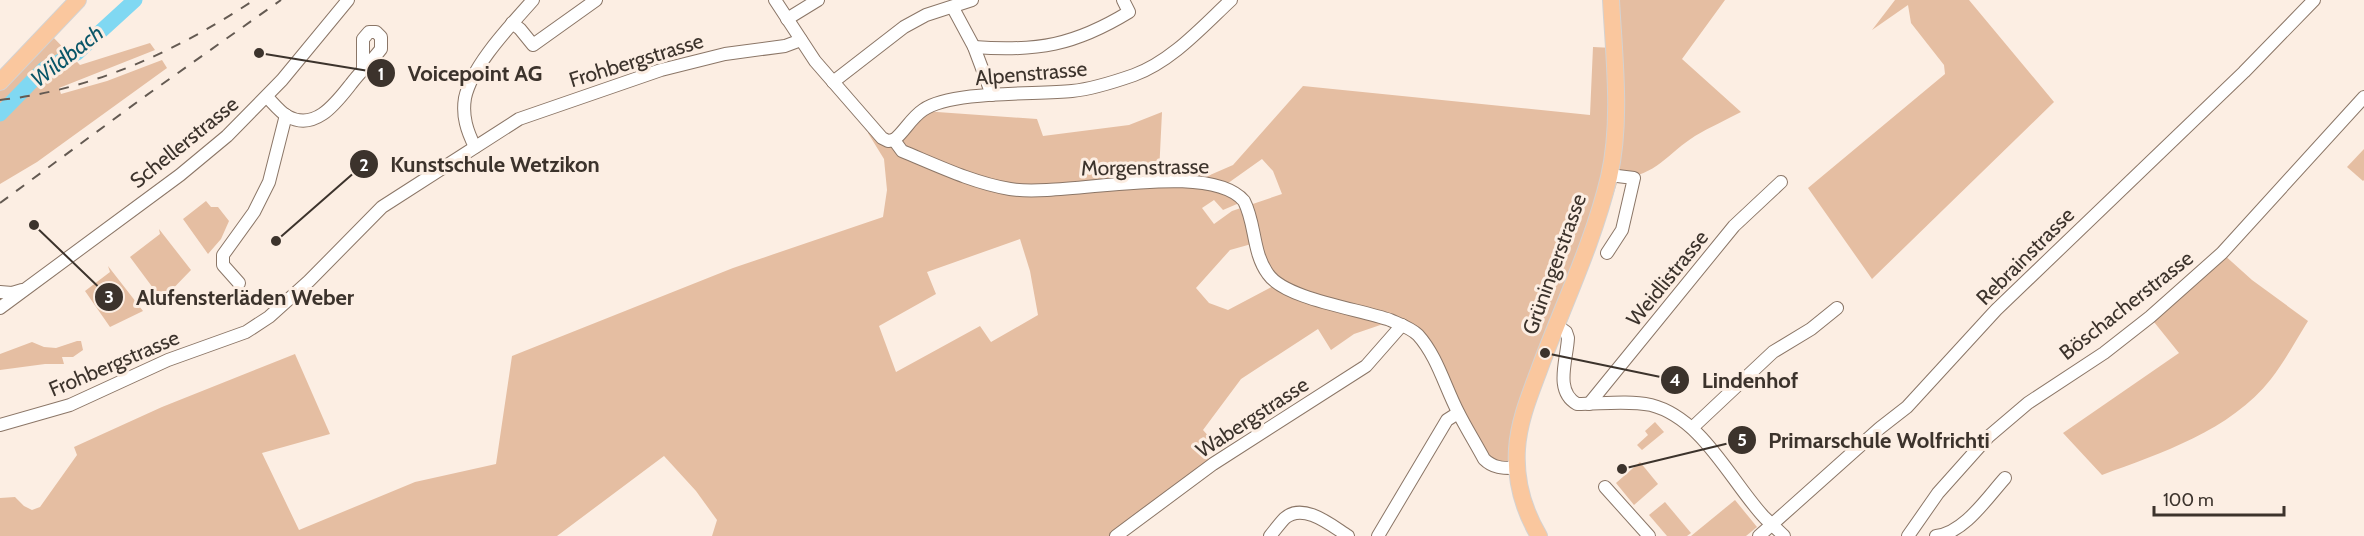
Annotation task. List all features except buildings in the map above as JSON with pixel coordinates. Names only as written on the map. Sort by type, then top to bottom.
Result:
[{"type":"main road","points":[[0,82],[78,0]]},
{"type":"main road","name":"Grüningerstrasse","points":[[1539,536],[1526,510],[1519,487],[1517,448],[1525,408],[1595,222],[1609,175],[1615,116],[1611,0]]},
{"type":"street","name":"Schellerstrasse","points":[[0,308],[202,158],[267,98],[348,0]]},
{"type":"street","points":[[475,147],[465,124],[465,99],[470,82],[512,23],[533,0]]},
{"type":"street","points":[[512,23],[520,28],[533,45],[596,0]]},
{"type":"street","name":"Morgenstrasse","points":[[775,0],[815,61],[882,138],[888,141],[894,140],[902,151],[982,181],[1011,189],[1039,190],[1182,181],[1223,186],[1238,194],[1244,201],[1260,262],[1277,284],[1294,292],[1374,315],[1418,335],[1434,360],[1458,413],[1490,465],[1517,468]]},
{"type":"street","points":[[787,19],[818,0]]},
{"type":"street","points":[[833,81],[904,27],[926,15],[972,0]]},
{"type":"street","points":[[974,46],[1029,49],[1080,37],[1107,26],[1129,12],[1123,0]]},
{"type":"street","name":"Alpenstrasse","points":[[894,140],[922,111],[944,101],[992,95],[1072,91],[1100,86],[1136,74],[1173,52],[1231,0]]},
{"type":"street","name":"Rebrainstrasse","points":[[1759,536],[1907,407],[1952,361],[1996,310],[2244,72],[2314,0]]},
{"type":"street","points":[[953,8],[974,46],[992,95]]},
{"type":"street","name":"Frohbergstrasse","points":[[0,425],[70,405],[168,360],[246,332],[269,317],[309,281],[382,207],[499,130],[538,111],[661,70],[725,54],[786,46],[801,40]]},
{"type":"street","points":[[267,98],[286,115],[299,120],[320,117],[334,105],[363,69]]},
{"type":"street","name":"Böschacherstrasse","points":[[1913,535],[1938,493],[1988,437],[2028,403],[2104,353],[2150,317],[2223,253],[2364,97]]},
{"type":"street","points":[[239,284],[223,265],[223,255],[254,212],[269,182],[286,115]]},
{"type":"street","points":[[1607,253],[1622,230],[1634,178],[1609,175]]},
{"type":"street","name":"Weidlistrasse","points":[[1589,404],[1734,226],[1781,182]]},
{"type":"street","points":[[0,292],[12,293],[23,290]]},
{"type":"street","points":[[1692,428],[1773,352],[1811,330],[1837,308]]},
{"type":"street","points":[[1556,325],[1566,332],[1568,338],[1563,383],[1570,399],[1577,404],[1635,403],[1652,406],[1676,416],[1692,428],[1772,525],[1784,536]]},
{"type":"street","name":"Wabergstrasse","points":[[1116,536],[1213,464],[1366,366],[1402,326]]},
{"type":"street","points":[[1378,536],[1447,420],[1458,413]]},
{"type":"street","points":[[1936,536],[1944,535],[1964,523],[2005,478]]},
{"type":"street","points":[[1605,486],[1649,536]]},
{"type":"street","points":[[1270,536],[1287,517],[1298,512],[1316,516],[1348,536]]},
{"type":"shaded area","points":[[1611,0],[1725,0],[1682,59],[1741,112],[1695,136],[1651,169],[1631,177],[1619,177],[1564,330],[1556,326],[1517,468],[1490,465],[1418,335],[1392,321],[1354,334],[1331,350],[1318,329],[1241,379],[1203,430],[1211,439],[1200,448],[1213,464],[1116,536],[712,536],[717,520],[696,491],[664,456],[557,536],[0,536],[0,498],[15,497],[32,510],[40,507],[77,455],[74,447],[162,407],[295,354],[330,434],[262,453],[299,530],[415,482],[496,464],[512,356],[733,268],[883,217],[887,190],[884,159],[868,133],[876,130],[888,141],[923,111],[1037,119],[1043,136],[1129,125],[1162,112],[1159,173],[1210,175],[1233,165],[1303,86],[1590,115],[1593,47],[1613,48]],"holes":[[[1262,159],[1273,171],[1282,194],[1232,211],[1214,224],[1202,208],[1214,200],[1223,210],[1244,201],[1224,186]],[[1020,239],[1030,271],[1038,315],[991,342],[980,326],[896,372],[879,326],[936,294],[927,272]],[[1255,243],[1277,284],[1228,310],[1209,303],[1196,288],[1230,250]]]},
{"type":"shaded area","points":[[1895,0],[1969,0],[2054,102],[1872,279],[1808,188],[1945,74],[1944,65],[1911,23],[1908,5],[1872,30]]},
{"type":"shaded area","points":[[51,35],[80,65],[150,43],[155,50],[59,88],[61,94],[107,81],[162,60],[167,68],[37,162],[0,184],[0,89]]},
{"type":"shaded area","points":[[2364,149],[2364,180],[2363,181],[2347,167]]},
{"type":"shaded area","points":[[206,201],[211,207],[218,207],[229,221],[221,239],[208,254],[183,219]]},
{"type":"shaded area","points":[[159,229],[191,270],[162,300],[130,257],[160,234]]},
{"type":"shaded area","points":[[2222,253],[2252,280],[2308,321],[2271,379],[2236,413],[2171,449],[2102,475],[2063,433],[2179,353],[2150,317]]},
{"type":"shaded area","points":[[108,266],[143,311],[110,327],[85,291],[110,272]]},
{"type":"shaded area","points":[[81,341],[83,350],[73,357],[62,357],[64,364],[0,370],[0,354],[32,342],[44,347],[56,348]]},
{"type":"shaded area","points":[[1655,422],[1664,432],[1642,450],[1637,445],[1648,435],[1645,431]]},
{"type":"shaded area","points":[[1640,462],[1658,484],[1634,505],[1616,483]]},
{"type":"shaded area","points":[[1735,500],[1757,527],[1746,536],[1691,536]]},
{"type":"shaded area","points":[[1665,502],[1691,533],[1687,536],[1667,536],[1649,515]]},
{"type":"waterway","name":"Wildbach","points":[[0,114],[44,69],[77,53],[135,0]]},
{"type":"railway","points":[[0,100],[68,87],[133,65],[195,36],[254,0]]},
{"type":"railway","points":[[0,203],[281,0]]},
{"type":"place","name":"Voicepoint AG","points":[[259,53]]},
{"type":"place","name":"Alufensterläden Weber","points":[[34,225]]},
{"type":"place","name":"Kunstschule Wetzikon","points":[[276,241]]},
{"type":"place","name":"Lindenhof","points":[[1545,353]]},
{"type":"place","name":"Primarschule Wolfrichti","points":[[1622,469]]}]
